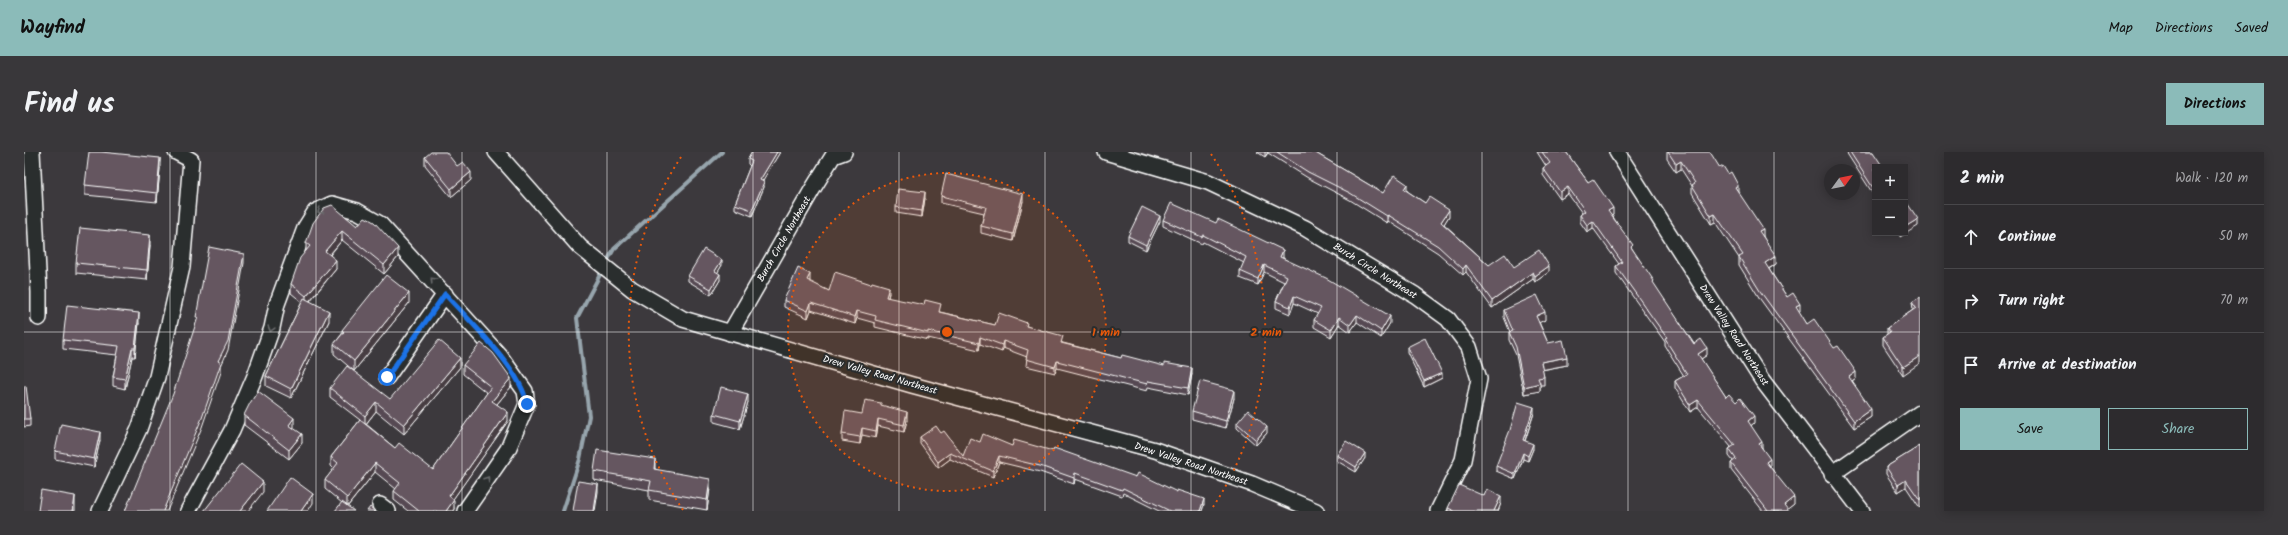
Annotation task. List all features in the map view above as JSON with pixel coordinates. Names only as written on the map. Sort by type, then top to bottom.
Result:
[{"type":"street","points":[[32,152],[40,292],[39,318]]},
{"type":"street","points":[[100,511],[139,429],[157,377],[175,302],[182,268],[191,160],[176,152]]},
{"type":"street","name":"Drew Valley Road Northeast","points":[[496,152],[580,247],[632,289],[683,319],[1155,450],[1252,484],[1316,511]]},
{"type":"street","name":"Burch Circle Northeast","points":[[730,333],[833,156],[844,152]]},
{"type":"street","name":"Burch Circle Northeast","points":[[1106,152],[1208,182],[1305,228],[1415,295],[1448,319],[1469,347],[1478,379],[1463,460],[1438,511]]},
{"type":"street","name":"Drew Valley Road Northeast","points":[[1617,152],[1762,380],[1832,474],[1862,511]]},
{"type":"street","points":[[188,511],[232,430],[255,376],[272,328],[277,304],[305,228],[315,212],[332,204],[357,211],[380,224],[500,356],[525,391],[527,404],[508,449],[465,511]]},
{"type":"street","points":[[387,377],[445,294]]},
{"type":"street","points":[[1832,474],[1920,412]]},
{"type":"building","points":[[89,152],[160,158],[157,193],[85,185]]},
{"type":"building","points":[[431,152],[446,152],[457,166],[463,162],[471,172],[451,189],[425,157]]},
{"type":"building","points":[[752,152],[777,152],[760,180],[764,182],[752,210],[735,204],[752,161],[748,159]]},
{"type":"building","points":[[1277,152],[1314,152],[1383,193],[1394,175],[1407,184],[1404,189],[1425,203],[1429,197],[1449,210],[1441,222],[1489,265],[1505,254],[1514,267],[1539,250],[1549,266],[1535,276],[1533,272],[1492,301],[1466,265],[1463,269],[1438,246],[1350,193],[1308,172]]},
{"type":"building","points":[[1542,152],[1566,152],[1588,182],[1593,179],[1613,208],[1608,211],[1633,245],[1631,247],[1694,344],[1701,339],[1707,348],[1698,354],[1726,397],[1729,394],[1736,402],[1740,398],[1754,416],[1748,421],[1762,442],[1759,444],[1770,459],[1766,462],[1794,497],[1784,505],[1789,511],[1768,511],[1731,463],[1736,459],[1729,449],[1735,445],[1698,400],[1690,405],[1675,381],[1687,374],[1665,339],[1667,338],[1616,266],[1622,262],[1593,221],[1587,225],[1580,215],[1585,211],[1568,187],[1560,192],[1543,168],[1550,163]]},
{"type":"building","points":[[1668,152],[1710,152],[1720,168],[1723,166],[1728,174],[1731,172],[1738,185],[1735,187],[1763,229],[1759,231],[1776,256],[1765,263],[1787,297],[1793,293],[1800,304],[1796,306],[1807,324],[1814,319],[1834,348],[1838,346],[1856,372],[1849,377],[1871,409],[1854,421],[1760,291],[1739,257],[1743,255],[1715,214],[1711,216],[1692,185],[1695,183],[1681,161],[1676,164]]},
{"type":"building","points":[[1850,152],[1873,152],[1881,164],[1872,164],[1872,186],[1860,168],[1860,164],[1858,164]]},
{"type":"building","points":[[946,174],[1023,194],[1013,234],[981,226],[986,207],[941,196]]},
{"type":"building","points":[[898,189],[925,192],[922,211],[896,207]]},
{"type":"building","points":[[1171,203],[1216,223],[1218,219],[1283,250],[1280,257],[1326,278],[1390,316],[1381,331],[1357,315],[1350,325],[1339,317],[1331,330],[1314,320],[1321,308],[1294,296],[1290,307],[1276,301],[1287,276],[1264,265],[1258,279],[1240,271],[1246,257],[1203,235],[1202,237],[1163,220]]},
{"type":"building","points":[[1908,204],[1918,219],[1908,225]]},
{"type":"building","points":[[332,205],[357,226],[365,217],[374,222],[398,248],[384,265],[342,231],[325,251],[336,260],[306,296],[291,284],[300,258],[310,246],[306,243],[313,223],[324,208]]},
{"type":"building","points":[[1142,207],[1160,216],[1146,245],[1128,236]]},
{"type":"building","points":[[80,228],[150,235],[147,270],[76,263]]},
{"type":"building","points":[[209,247],[244,254],[228,341],[218,361],[221,363],[202,418],[163,511],[125,511],[173,394],[198,317],[196,317]]},
{"type":"building","points":[[704,249],[722,260],[715,271],[720,274],[711,289],[688,276]]},
{"type":"building","points":[[798,268],[810,274],[807,280],[829,291],[835,272],[871,284],[872,282],[889,287],[886,297],[924,305],[925,300],[941,304],[939,312],[995,325],[999,313],[1027,323],[1026,326],[1063,336],[1061,343],[1121,358],[1122,355],[1164,366],[1164,363],[1192,368],[1188,388],[1148,381],[1147,384],[1057,361],[1055,367],[1026,359],[1028,350],[1003,341],[1002,345],[980,337],[979,343],[928,331],[928,333],[875,320],[876,316],[857,311],[855,317],[811,303],[808,311],[784,300]]},
{"type":"building","points":[[386,275],[409,293],[354,361],[334,344],[344,332],[342,330]]},
{"type":"building","points":[[1537,295],[1545,312],[1536,316],[1548,343],[1563,340],[1567,357],[1541,362],[1544,377],[1538,378],[1540,383],[1524,387],[1516,347],[1509,332],[1513,331],[1504,310]]},
{"type":"building","points":[[1920,297],[1920,356],[1903,367],[1883,337],[1890,332],[1887,328],[1916,308],[1912,302]]},
{"type":"building","points":[[304,298],[329,311],[291,389],[266,376]]},
{"type":"building","points":[[67,305],[139,313],[135,348],[132,348],[125,379],[113,377],[119,346],[63,340]]},
{"type":"building","points":[[1425,338],[1442,373],[1424,381],[1407,347]]},
{"type":"building","points":[[439,340],[460,358],[404,425],[376,402],[365,416],[330,388],[347,366],[390,399]]},
{"type":"building","points":[[481,343],[493,353],[511,378],[492,401],[508,412],[449,496],[454,500],[446,511],[419,511],[394,491],[400,483],[375,463],[347,498],[325,480],[338,463],[331,457],[360,420],[395,448],[399,443],[433,470],[491,387],[463,365]]},
{"type":"building","points":[[1200,381],[1234,390],[1226,421],[1192,411]]},
{"type":"building","points":[[24,386],[26,386],[30,419],[24,419]]},
{"type":"building","points":[[721,387],[748,394],[740,421],[714,414]]},
{"type":"building","points":[[258,391],[294,418],[289,425],[302,434],[289,450],[244,415]]},
{"type":"building","points":[[865,400],[881,403],[881,405],[907,412],[904,425],[878,419],[876,431],[862,428],[860,437],[842,434],[845,411],[862,414]]},
{"type":"building","points":[[1518,402],[1534,407],[1523,440],[1533,444],[1528,456],[1523,453],[1515,474],[1496,466],[1510,430]]},
{"type":"building","points":[[1248,410],[1267,427],[1256,440],[1237,423]]},
{"type":"building","points":[[61,424],[100,432],[94,459],[55,451]]},
{"type":"building","points":[[936,426],[941,433],[944,431],[963,456],[970,438],[980,442],[983,434],[1012,446],[1014,440],[1053,451],[1054,448],[1136,477],[1138,473],[1177,492],[1177,490],[1204,499],[1200,511],[1170,511],[1123,488],[1122,490],[1075,473],[1074,478],[1040,466],[999,456],[993,471],[950,453],[938,462],[920,437]]},
{"type":"building","points":[[1346,441],[1365,453],[1356,467],[1337,455]]},
{"type":"building","points":[[1920,446],[1920,500],[1906,480],[1898,485],[1886,467]]},
{"type":"building","points":[[597,450],[655,459],[654,469],[710,479],[707,500],[649,490],[651,481],[594,471]]},
{"type":"building","points":[[241,464],[263,482],[240,511],[204,511]]},
{"type":"building","points":[[290,477],[313,494],[301,511],[267,511]]},
{"type":"building","points":[[578,481],[598,484],[594,511],[573,511]]},
{"type":"building","points":[[1459,485],[1484,496],[1487,489],[1501,496],[1494,511],[1455,511],[1448,508]]},
{"type":"building","points":[[41,490],[75,496],[73,511],[38,511]]},
{"type":"building","points":[[342,502],[354,511],[335,511]]},
{"type":"building","points":[[370,507],[375,511],[367,511]]},
{"type":"waterway","points":[[606,263],[614,249],[722,152]]},
{"type":"waterway","points":[[563,511],[580,459],[589,416],[577,318],[603,269]]},
{"type":"route","points":[[387,377],[445,294],[500,356],[525,391],[527,404]]}]
